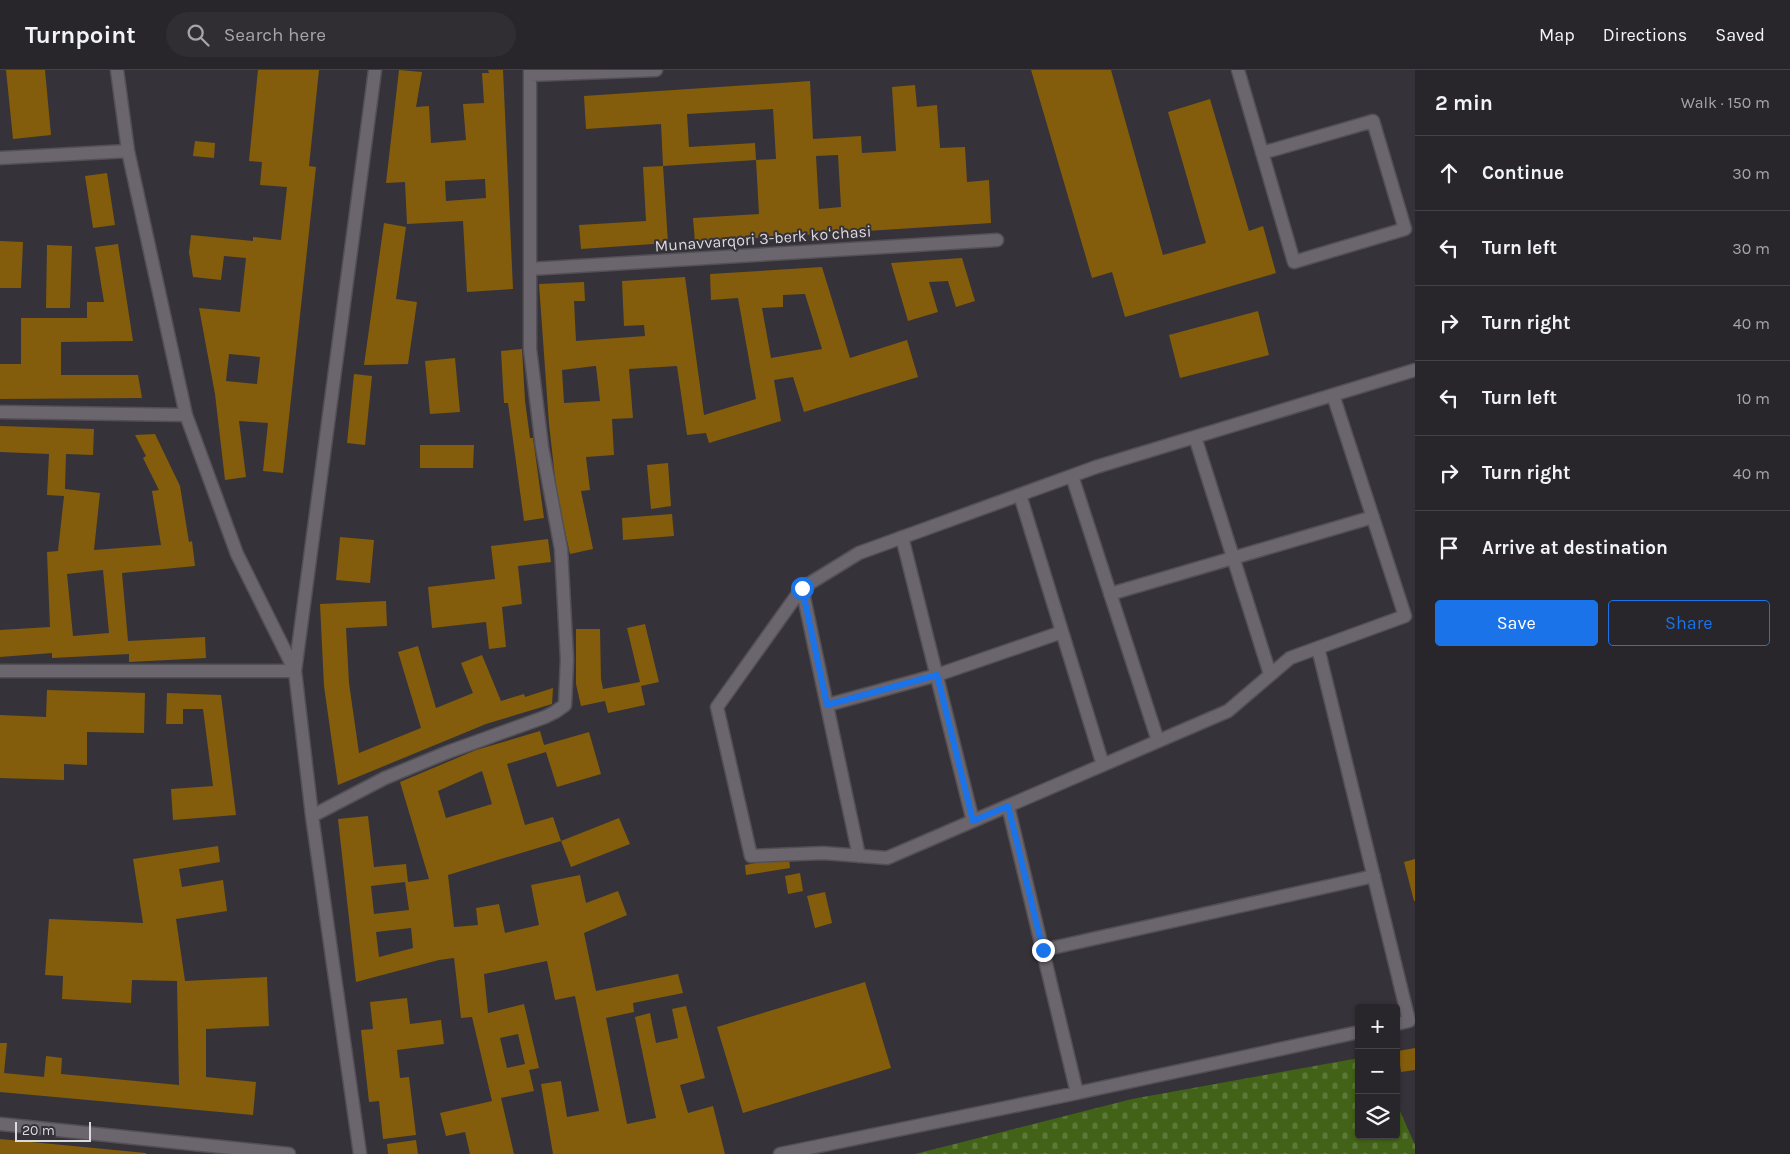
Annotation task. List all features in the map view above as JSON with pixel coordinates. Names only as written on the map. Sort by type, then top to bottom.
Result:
[{"type":"street","points":[[117,70],[128,151],[186,415],[237,554],[295,670]]},
{"type":"street","points":[[360,1154],[312,816],[295,670],[375,70]]},
{"type":"street","points":[[312,816],[385,778],[448,752],[545,717],[556,712],[564,705],[566,659],[561,549],[542,447],[530,349],[530,72],[656,70]]},
{"type":"street","points":[[1238,70],[1262,153],[1294,262],[1405,229],[1373,121],[1262,153]]},
{"type":"street","points":[[0,158],[128,151]]},
{"type":"street","name":"Munavvarqori 3-berk koʻchasi","points":[[530,269],[997,240]]},
{"type":"street","points":[[1333,396],[1405,616],[1290,658],[1228,710],[887,858],[823,853],[751,856],[717,707],[802,588],[859,553],[1072,476],[1415,370]]},
{"type":"street","points":[[0,412],[186,415]]},
{"type":"street","points":[[1195,437],[1270,674]]},
{"type":"street","points":[[1072,476],[1158,740]]},
{"type":"street","points":[[1020,495],[1103,765]]},
{"type":"street","points":[[1110,594],[1373,517]]},
{"type":"street","points":[[902,537],[973,821]]},
{"type":"street","points":[[802,588],[859,856]]},
{"type":"street","points":[[827,705],[937,675],[1062,632]]},
{"type":"street","points":[[1318,648],[1409,1021],[1400,1023]]},
{"type":"street","points":[[0,671],[295,670]]},
{"type":"street","points":[[1008,806],[1076,1093]]},
{"type":"street","points":[[1043,950],[1374,876]]},
{"type":"street","points":[[780,1154],[1355,1033]]},
{"type":"street","points":[[0,1124],[289,1154]]},
{"type":"green space","points":[[1355,1059],[1355,1139],[1400,1139],[1400,1111],[1415,1145],[1415,1154],[915,1154],[1132,1099]]},
{"type":"building","points":[[6,70],[45,70],[51,135],[13,139]]},
{"type":"building","points":[[258,70],[319,70],[309,166],[316,167],[283,473],[263,471],[268,423],[239,421],[246,477],[225,480],[215,394],[199,308],[240,312],[246,258],[224,256],[221,280],[193,277],[189,252],[191,235],[253,241],[253,237],[281,240],[287,187],[260,185],[262,162],[249,161]],"holes":[[[229,354],[260,357],[257,384],[226,381]]]},
{"type":"building","points":[[399,70],[422,72],[416,107],[429,106],[431,143],[466,140],[463,104],[484,103],[482,73],[489,73],[488,70],[503,70],[513,289],[467,292],[463,221],[407,224],[405,182],[386,183]],"holes":[[[485,179],[486,198],[446,201],[445,181]]]},
{"type":"building","points":[[1031,70],[1111,70],[1163,255],[1206,243],[1168,112],[1210,99],[1249,231],[1263,226],[1276,273],[1125,317],[1112,272],[1092,278]]},
{"type":"building","points":[[810,81],[813,139],[861,136],[862,153],[896,151],[892,87],[915,85],[917,107],[937,105],[940,148],[965,147],[967,182],[989,180],[991,223],[695,242],[693,218],[759,214],[756,160],[663,166],[661,124],[586,129],[584,96]],"holes":[[[773,109],[776,159],[756,160],[755,143],[689,147],[687,114]],[[838,155],[841,207],[819,209],[816,156]]]},
{"type":"building","points":[[195,141],[215,143],[214,158],[193,156]]},
{"type":"building","points":[[663,166],[668,243],[581,249],[579,225],[646,221],[643,167]]},
{"type":"building","points":[[107,173],[115,225],[93,228],[85,176]]},
{"type":"building","points":[[384,223],[406,227],[396,299],[417,302],[408,364],[364,365]]},
{"type":"building","points":[[0,241],[23,242],[21,288],[0,288]]},
{"type":"building","points":[[118,244],[133,341],[61,342],[61,375],[138,375],[142,398],[0,399],[0,364],[21,364],[21,318],[87,318],[87,302],[104,302],[95,247]]},
{"type":"building","points":[[47,245],[72,246],[70,308],[46,308]]},
{"type":"building","points":[[962,258],[975,301],[956,307],[948,281],[929,282],[938,312],[908,321],[891,263]]},
{"type":"building","points":[[822,267],[850,358],[907,340],[918,377],[804,412],[793,377],[774,380],[781,421],[709,443],[706,433],[687,435],[677,366],[629,369],[633,418],[612,419],[614,455],[586,457],[590,490],[581,491],[593,549],[570,554],[557,495],[549,424],[539,284],[584,282],[585,301],[574,301],[576,341],[645,336],[644,325],[624,326],[622,281],[685,277],[704,415],[756,399],[738,298],[711,300],[710,274]],"holes":[[[805,294],[822,349],[771,358],[762,308],[783,307],[783,295]],[[596,366],[600,401],[564,403],[562,370]]]},
{"type":"building","points":[[1258,311],[1269,355],[1180,378],[1169,335]]},
{"type":"building","points":[[522,349],[525,401],[530,438],[533,438],[544,518],[524,521],[508,403],[504,403],[501,351]]},
{"type":"building","points":[[455,358],[460,412],[430,414],[425,361]]},
{"type":"building","points":[[354,374],[372,376],[365,445],[347,443]]},
{"type":"building","points":[[0,426],[94,429],[93,455],[66,454],[65,489],[100,493],[94,550],[161,545],[152,491],[159,490],[143,458],[146,456],[135,435],[155,434],[180,486],[189,542],[192,541],[195,566],[122,573],[128,641],[205,637],[206,658],[129,662],[129,654],[52,658],[52,653],[0,657],[0,630],[50,627],[47,552],[58,551],[64,496],[47,495],[49,454],[0,452]],"holes":[[[103,570],[109,633],[73,636],[67,574]]]},
{"type":"building","points":[[420,445],[474,445],[473,468],[420,468]]},
{"type":"building","points":[[668,463],[671,506],[651,509],[647,465]]},
{"type":"building","points":[[672,514],[674,536],[623,540],[622,518]]},
{"type":"building","points":[[340,537],[374,540],[370,583],[336,580]]},
{"type":"building","points":[[548,539],[551,562],[518,566],[522,604],[502,607],[506,647],[489,649],[486,622],[432,628],[428,587],[495,579],[491,546]]},
{"type":"building","points":[[386,601],[387,626],[346,628],[349,683],[359,753],[421,728],[398,652],[418,646],[436,708],[473,693],[461,663],[482,655],[501,701],[524,694],[525,697],[553,688],[552,704],[486,724],[338,785],[324,686],[320,604]]},
{"type":"building","points":[[645,624],[659,682],[641,686],[645,705],[608,713],[605,701],[581,706],[576,684],[576,629],[600,629],[603,689],[640,682],[627,628]]},
{"type":"building","points":[[47,690],[145,693],[144,733],[87,732],[87,765],[64,764],[64,780],[0,778],[0,715],[46,717]]},
{"type":"building","points":[[167,693],[221,695],[236,815],[173,820],[171,789],[213,786],[203,709],[183,709],[183,724],[166,724]]},
{"type":"building","points":[[540,731],[544,745],[589,732],[601,774],[557,787],[546,752],[507,764],[525,825],[553,817],[561,841],[448,875],[454,927],[478,925],[476,908],[499,904],[505,933],[539,925],[531,885],[580,875],[586,903],[618,891],[627,915],[584,933],[596,991],[678,974],[683,993],[633,1003],[634,1012],[606,1018],[627,1124],[656,1118],[635,1017],[650,1013],[656,1043],[678,1038],[672,1009],[686,1006],[705,1078],[680,1085],[688,1113],[713,1106],[725,1154],[553,1154],[541,1084],[561,1081],[567,1117],[599,1111],[575,996],[555,1000],[547,961],[484,974],[488,1013],[524,1004],[539,1068],[529,1070],[534,1091],[501,1098],[514,1154],[470,1154],[465,1132],[446,1136],[440,1113],[492,1101],[472,1017],[461,1018],[454,958],[439,960],[356,982],[338,819],[368,816],[374,867],[406,864],[408,882],[429,879],[400,782],[476,750]],"holes":[[[482,771],[492,804],[446,818],[438,791]],[[405,882],[409,910],[374,914],[371,886]],[[411,928],[413,948],[379,957],[376,932]],[[518,1034],[525,1064],[507,1068],[500,1038]]]},
{"type":"building","points":[[619,818],[630,844],[571,867],[561,841]]},
{"type":"building","points":[[218,846],[220,862],[179,869],[182,887],[223,880],[227,911],[176,919],[185,981],[267,977],[269,1026],[206,1029],[206,1077],[256,1082],[253,1115],[0,1092],[0,1043],[7,1043],[4,1073],[44,1077],[46,1056],[62,1058],[61,1074],[179,1085],[177,981],[132,980],[131,1003],[62,999],[63,976],[45,975],[49,919],[143,923],[133,859]]},
{"type":"building","points":[[789,857],[790,868],[746,875],[745,865]]},
{"type":"building","points":[[1415,859],[1415,901],[1414,901],[1404,862]]},
{"type":"building","points":[[800,873],[803,891],[788,894],[785,876]]},
{"type":"building","points":[[825,892],[832,923],[815,928],[807,896]]},
{"type":"building","points":[[865,982],[891,1068],[743,1113],[717,1027]]},
{"type":"building","points":[[407,998],[410,1024],[441,1020],[444,1044],[397,1050],[400,1078],[409,1077],[416,1135],[383,1139],[379,1101],[369,1102],[361,1030],[373,1029],[370,1002]]},
{"type":"building","points":[[1415,1048],[1415,1070],[1401,1072],[1400,1051]]},
{"type":"building","points":[[0,1139],[146,1153],[146,1154],[0,1154]]},
{"type":"building","points":[[416,1140],[418,1154],[388,1154],[387,1144]]},
{"type":"route","points":[[802,588],[827,705],[937,675],[973,821],[1008,806],[1043,950]]}]
